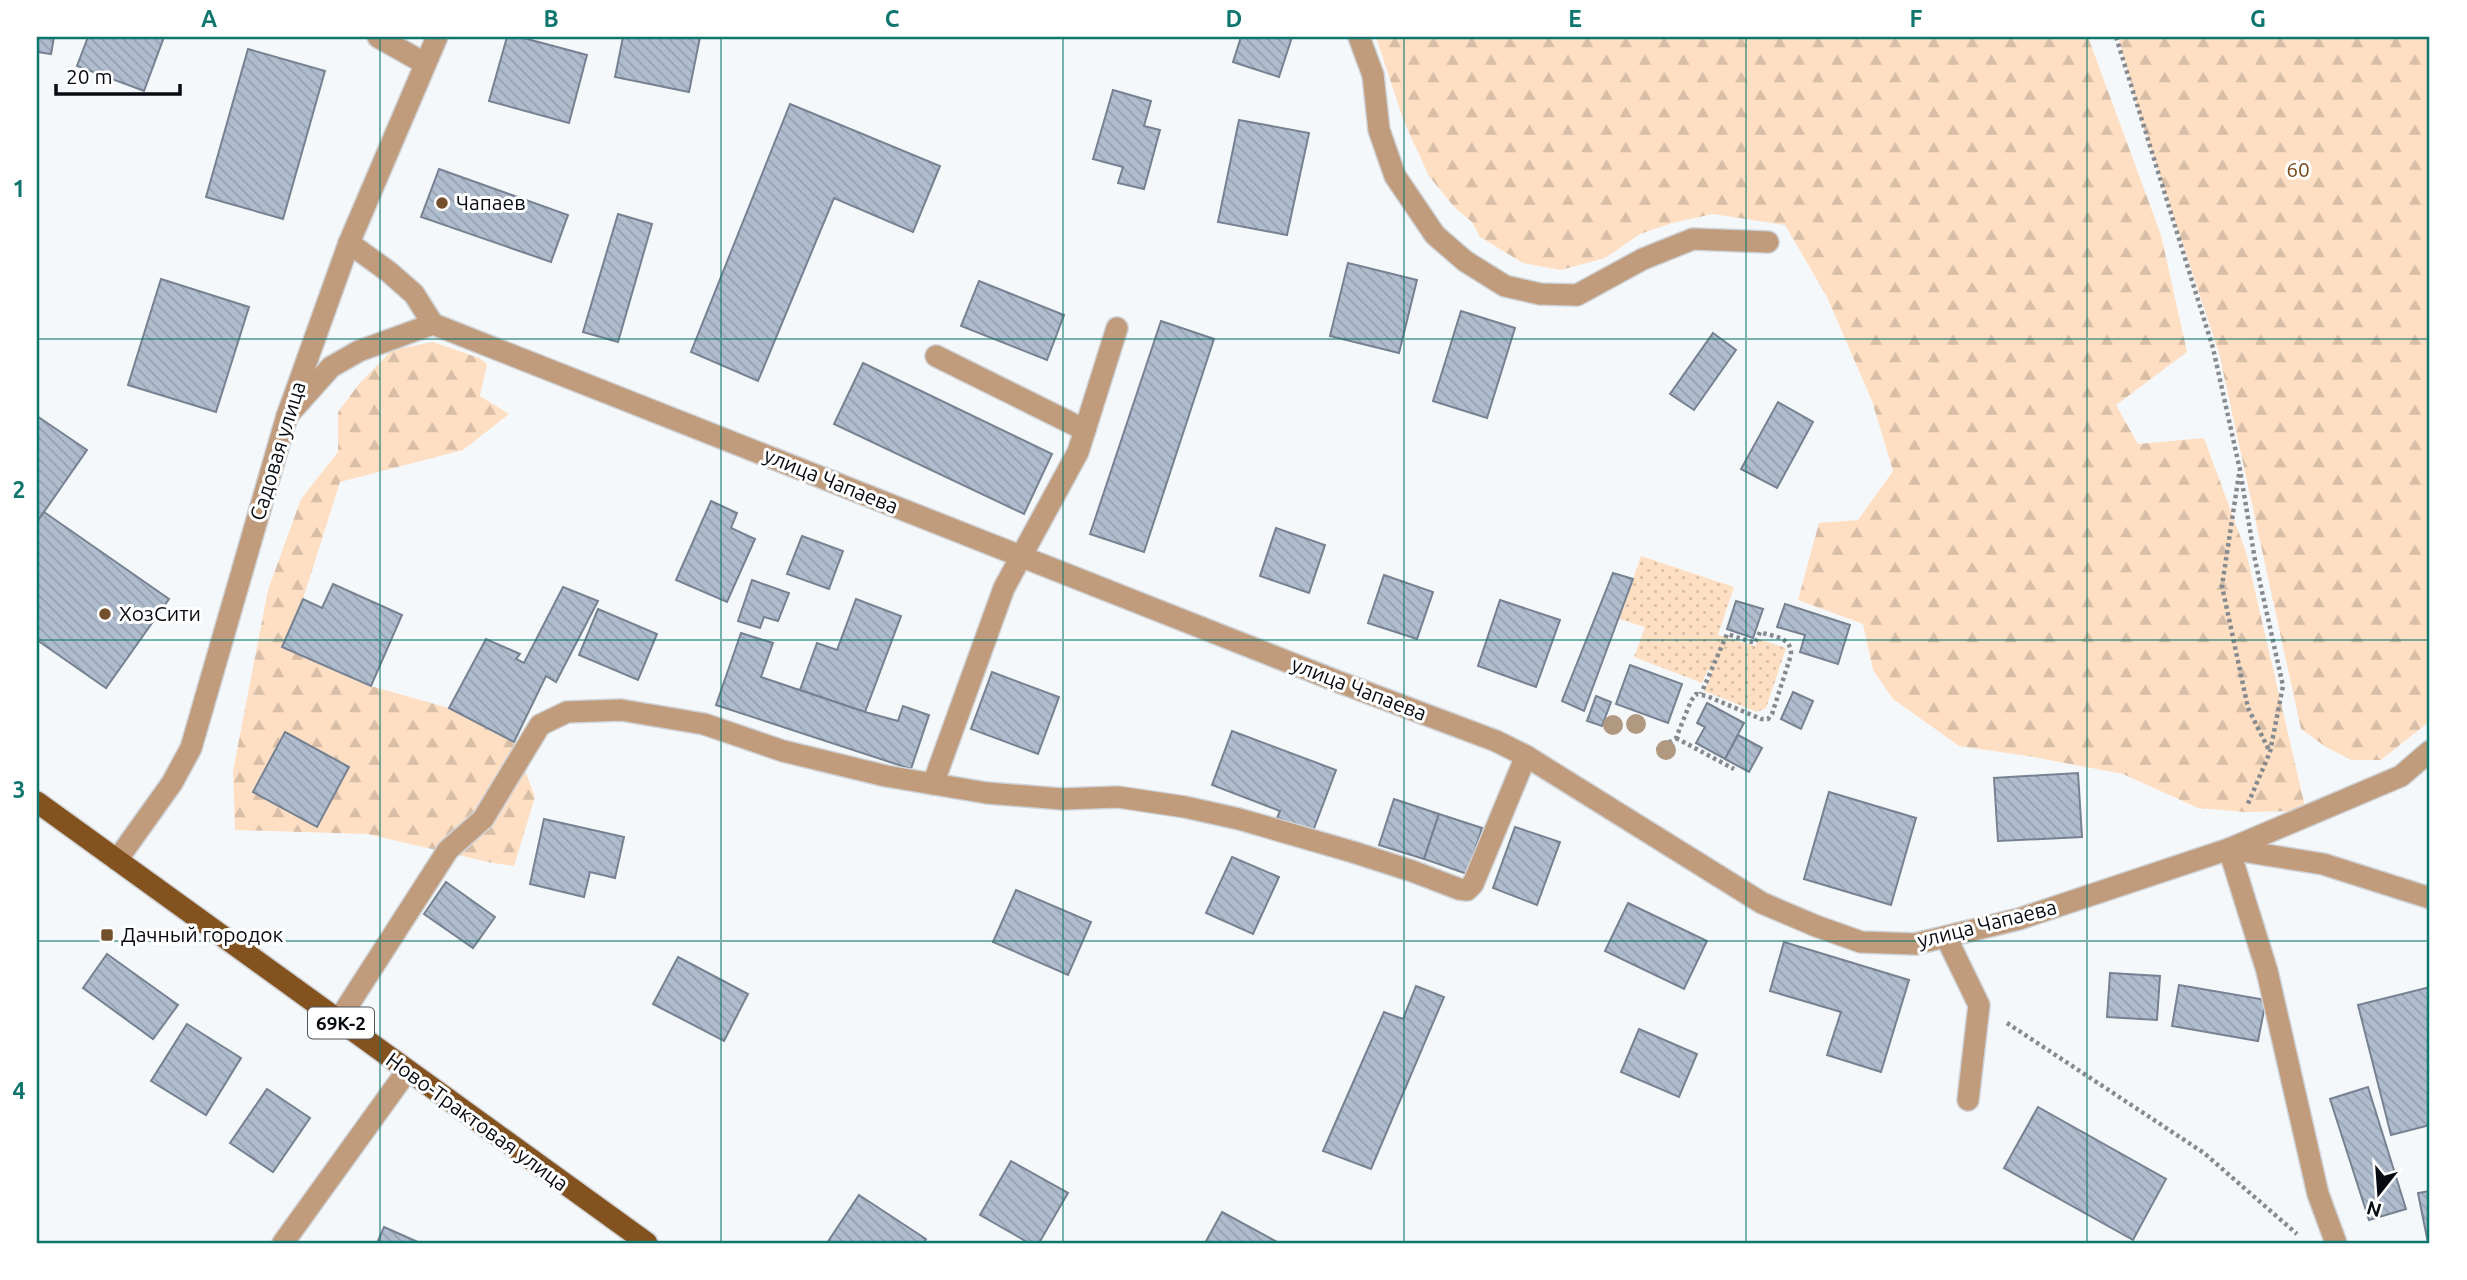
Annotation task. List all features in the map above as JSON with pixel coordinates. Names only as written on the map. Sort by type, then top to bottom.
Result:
[{"type":"main road","name":"Ново-Трактовая улица","points":[[37,802],[647,1243]]},
{"type":"street","points":[[378,37],[424,63]]},
{"type":"street","name":"Садовая улица","points":[[117,860],[172,783],[191,748],[287,416],[349,243],[437,37]]},
{"type":"street","points":[[1359,37],[1373,75],[1379,130],[1395,176],[1435,235],[1465,261],[1505,286],[1540,294],[1577,295],[1643,259],[1693,239],[1768,242]]},
{"type":"street","points":[[287,416],[331,367],[359,351],[433,324],[414,295],[389,272],[349,243]]},
{"type":"street","name":"улица Чапаева","points":[[433,324],[1339,682],[1496,741],[1526,756],[1762,904],[1861,942],[1915,944],[2019,919],[2229,849],[2401,776],[2430,751]]},
{"type":"street","points":[[933,784],[1004,588],[1078,452],[1117,328]]},
{"type":"street","points":[[936,356],[1085,430]]},
{"type":"street","points":[[338,1021],[447,850],[483,819],[540,725],[567,712],[621,710],[704,724],[783,751],[886,776],[987,793],[1062,799],[1118,797],[1185,807],[1252,823],[1412,871],[1459,890],[1467,890],[1473,884],[1526,756]]},
{"type":"street","points":[[2336,1243],[2318,1194],[2267,971],[2229,849],[2323,864],[2430,898]]},
{"type":"street","points":[[1946,937],[1979,1004],[1968,1100]]},
{"type":"street","points":[[283,1243],[407,1071]]},
{"type":"path","points":[[2116,37],[2213,348],[2283,686],[2270,752],[2229,849]]},
{"type":"path","points":[[2239,470],[2222,586],[2248,708],[2270,752]]},
{"type":"path","points":[[1657,750],[1676,738],[1696,695],[1701,694],[1761,719],[1768,719],[1791,655],[1791,646],[1788,641],[1760,632],[1755,643],[1727,634],[1701,694]]},
{"type":"path","points":[[1676,738],[1734,769]]},
{"type":"path","points":[[1979,1004],[2204,1153],[2307,1242]]},
{"type":"green space","points":[[1376,37],[2088,37],[2161,235],[2187,352],[2116,405],[2138,444],[2204,438],[2246,552],[2306,811],[2244,812],[2198,808],[2123,774],[1959,746],[1893,699],[1873,670],[1863,624],[1798,600],[1819,523],[1858,520],[1893,471],[1872,401],[1827,297],[1785,225],[1713,214],[1672,223],[1640,234],[1605,258],[1561,270],[1523,263],[1480,237],[1472,222],[1455,208],[1429,176],[1404,122]]},
{"type":"green space","name":"60","points":[[2118,37],[2430,37],[2430,721],[2381,760],[2351,760],[2326,747],[2301,729],[2219,353],[2140,116]]},
{"type":"green space","points":[[433,342],[479,358],[487,364],[480,396],[509,414],[463,450],[340,482],[303,599],[371,686],[449,708],[514,742],[535,797],[514,866],[367,834],[235,830],[233,771],[268,590],[301,499],[338,452],[338,412],[359,384],[392,350]]},
{"type":"green space","points":[[1641,556],[1734,587],[1718,635],[1755,646],[1759,639],[1786,648],[1766,708],[1757,712],[1704,691],[1712,672],[1708,670],[1702,683],[1634,657],[1645,627],[1619,619]]},
{"type":"building","points":[[37,37],[54,37],[51,54],[37,52]]},
{"type":"building","points":[[88,37],[164,37],[144,91],[77,66]]},
{"type":"building","points":[[507,37],[520,37],[587,55],[569,123],[489,101]]},
{"type":"building","points":[[623,37],[700,37],[689,92],[615,77]]},
{"type":"building","points":[[1241,37],[1292,37],[1279,77],[1233,62]]},
{"type":"building","points":[[248,49],[325,71],[283,219],[206,197]]},
{"type":"building","points":[[1113,90],[1151,101],[1144,126],[1160,130],[1144,189],[1118,183],[1123,167],[1093,159]]},
{"type":"building","points":[[790,104],[940,166],[913,232],[834,198],[758,381],[691,352]]},
{"type":"building","points":[[1239,120],[1309,133],[1287,235],[1218,222]]},
{"type":"building","points":[[439,169],[568,215],[551,262],[421,217]]},
{"type":"building","points":[[618,214],[652,224],[618,342],[583,332]]},
{"type":"building","points":[[1348,263],[1417,280],[1399,353],[1330,336]]},
{"type":"building","points":[[161,279],[249,307],[216,412],[128,385]]},
{"type":"building","points":[[979,281],[1064,315],[1047,360],[961,326]]},
{"type":"building","points":[[1461,311],[1515,328],[1487,418],[1433,401]]},
{"type":"building","points":[[1161,321],[1214,339],[1144,552],[1090,534]]},
{"type":"building","points":[[1713,333],[1736,350],[1694,410],[1670,394]]},
{"type":"building","points":[[863,363],[1052,454],[1024,514],[834,424]]},
{"type":"building","points":[[1778,402],[1813,422],[1777,488],[1741,469]]},
{"type":"building","points":[[37,416],[87,450],[37,522]]},
{"type":"building","points":[[711,501],[737,513],[731,528],[755,539],[727,602],[676,580]]},
{"type":"building","points":[[44,512],[169,599],[106,688],[37,640],[37,522]]},
{"type":"building","points":[[1276,528],[1325,545],[1309,593],[1260,576]]},
{"type":"building","points":[[802,536],[843,551],[829,589],[787,574]]},
{"type":"building","points":[[1613,573],[1633,579],[1584,711],[1562,701]]},
{"type":"building","points":[[1384,575],[1433,592],[1417,639],[1368,623]]},
{"type":"building","points":[[752,580],[789,593],[778,621],[764,617],[760,628],[738,621]]},
{"type":"building","points":[[333,584],[402,615],[371,686],[282,647],[303,599],[322,608]]},
{"type":"building","points":[[563,587],[598,601],[556,682],[546,676],[514,742],[449,708],[486,639],[520,654],[516,659],[524,663]]},
{"type":"building","points":[[856,599],[901,616],[865,712],[800,690],[817,643],[837,650]]},
{"type":"building","points":[[1500,600],[1560,620],[1536,687],[1478,666]]},
{"type":"building","points":[[1736,601],[1763,609],[1753,638],[1727,629]]},
{"type":"building","points":[[1785,604],[1850,625],[1838,664],[1800,652],[1805,635],[1777,627]]},
{"type":"building","points":[[598,609],[657,634],[638,680],[579,655]]},
{"type":"building","points":[[741,633],[773,643],[761,677],[898,721],[903,706],[929,715],[911,769],[716,705]]},
{"type":"building","points":[[1630,665],[1682,684],[1668,723],[1616,704]]},
{"type":"building","points":[[992,672],[1059,697],[1038,754],[971,729]]},
{"type":"building","points":[[1793,692],[1813,701],[1801,729],[1781,719]]},
{"type":"building","points":[[1596,696],[1611,702],[1602,726],[1587,721]]},
{"type":"building","points":[[1707,703],[1744,723],[1725,759],[1696,743],[1705,727],[1697,723]]},
{"type":"building","points":[[1232,731],[1336,770],[1313,831],[1277,818],[1280,811],[1212,785]]},
{"type":"building","points":[[285,732],[349,767],[317,827],[253,792]]},
{"type":"building","points":[[1738,735],[1762,748],[1749,772],[1725,759]]},
{"type":"building","points":[[2078,773],[2082,837],[1998,841],[1994,778]]},
{"type":"building","points":[[1829,792],[1916,818],[1891,905],[1804,879]]},
{"type":"building","points":[[1394,799],[1439,814],[1424,859],[1379,845]]},
{"type":"building","points":[[1439,814],[1482,828],[1467,874],[1424,859]]},
{"type":"building","points":[[544,819],[624,837],[615,878],[590,872],[584,897],[530,884]]},
{"type":"building","points":[[1515,827],[1560,842],[1537,905],[1493,888]]},
{"type":"building","points":[[1232,857],[1279,877],[1253,934],[1206,913]]},
{"type":"building","points":[[446,882],[495,917],[473,948],[424,914]]},
{"type":"building","points":[[1016,890],[1091,922],[1068,975],[993,942]]},
{"type":"building","points":[[1628,903],[1707,941],[1684,989],[1605,951]]},
{"type":"building","points":[[1784,942],[1909,980],[1881,1072],[1827,1055],[1841,1012],[1770,991]]},
{"type":"building","points":[[107,954],[178,1005],[153,1039],[83,988]]},
{"type":"building","points":[[678,957],[748,994],[724,1041],[653,1004]]},
{"type":"building","points":[[2110,973],[2160,976],[2157,1020],[2107,1017]]},
{"type":"building","points":[[2179,985],[2266,1000],[2258,1041],[2172,1026]]},
{"type":"building","points":[[1416,986],[1444,997],[1371,1169],[1323,1151],[1384,1012],[1403,1019]]},
{"type":"building","points":[[2430,987],[2430,1125],[2391,1135],[2358,1005]]},
{"type":"building","points":[[187,1024],[241,1058],[206,1115],[151,1081]]},
{"type":"building","points":[[1639,1029],[1697,1054],[1679,1097],[1621,1072]]},
{"type":"building","points":[[2368,1087],[2406,1209],[2369,1220],[2330,1099]]},
{"type":"building","points":[[267,1089],[310,1118],[273,1172],[230,1143]]},
{"type":"building","points":[[2038,1107],[2166,1179],[2133,1240],[2004,1168]]},
{"type":"building","points":[[1011,1161],[1068,1193],[1039,1243],[1029,1243],[980,1215]]},
{"type":"building","points":[[2430,1191],[2430,1243],[2428,1243],[2418,1193]]},
{"type":"building","points":[[859,1195],[926,1239],[924,1243],[827,1243]]},
{"type":"building","points":[[1222,1212],[1279,1243],[1205,1243]]},
{"type":"building","points":[[384,1227],[420,1243],[377,1243]]},
{"type":"place","name":"Чапаев","points":[[442,203]]},
{"type":"place","name":"ХозСити","points":[[105,614]]},
{"type":"place","name":"Дачный городок","points":[[107,935]]}]
